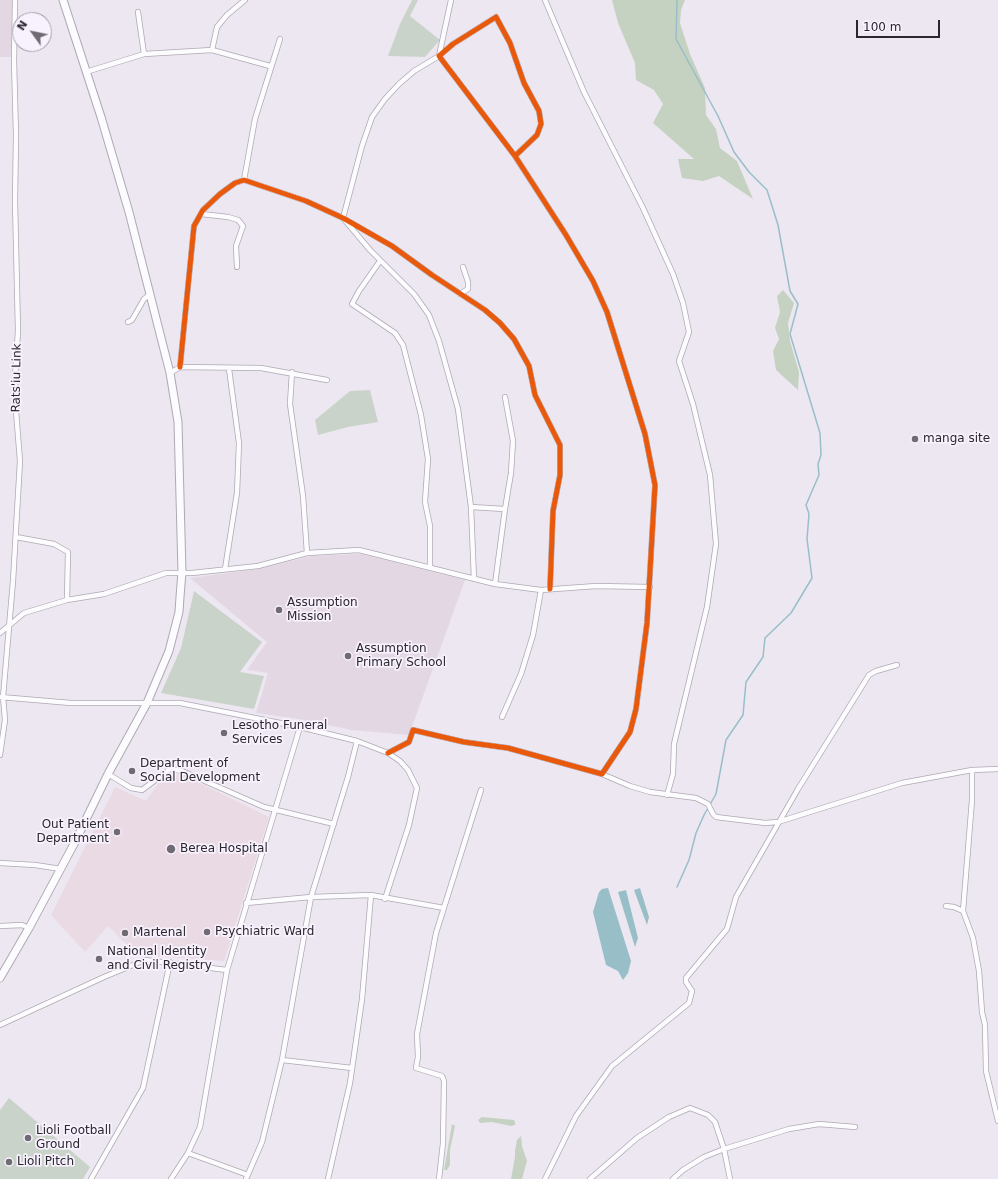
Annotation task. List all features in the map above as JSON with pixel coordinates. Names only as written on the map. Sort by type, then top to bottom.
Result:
[{"type":"main road","points":[[0,978],[30,928],[108,774],[148,702],[163,668],[175,630],[179,612],[182,572],[178,422],[170,373],[129,212],[63,0]]},
{"type":"street","name":"Rats'iu Link","points":[[0,755],[5,720],[1,697],[16,537],[20,461],[16,411],[18,331],[15,201],[15,0]]},
{"type":"street","points":[[212,50],[217,27],[227,15],[245,0]]},
{"type":"street","points":[[451,0],[439,56],[515,156],[566,235],[593,282],[607,312],[645,434],[655,485],[647,623],[636,709],[630,732],[602,774]]},
{"type":"street","points":[[545,0],[584,92],[643,208],[673,274],[683,303],[689,332],[678,361],[693,404],[710,475],[716,544],[707,607],[674,744],[673,774],[667,795]]},
{"type":"street","points":[[138,12],[144,54]]},
{"type":"street","points":[[343,218],[362,146],[376,110],[399,84],[414,71],[439,56],[454,44],[496,17],[510,43],[524,82],[539,111],[541,124],[537,135],[515,156]]},
{"type":"street","points":[[244,180],[251,137],[270,66],[280,39]]},
{"type":"street","points":[[86,72],[144,54],[212,50],[270,66]]},
{"type":"street","points":[[180,367],[194,226],[202,214],[220,194],[235,183],[244,180],[306,201],[343,218],[392,246],[500,322],[514,339],[529,366],[536,395],[560,445],[560,475],[553,512],[550,589]]},
{"type":"street","points":[[202,214],[228,217],[238,220],[243,226],[236,246],[237,267]]},
{"type":"street","points":[[343,218],[380,261],[414,294],[429,315],[439,341],[458,409],[470,507],[474,579]]},
{"type":"street","points":[[380,261],[358,291],[352,304],[395,333],[403,345],[421,415],[428,459],[425,502],[430,526],[430,566]]},
{"type":"street","points":[[460,294],[468,289],[468,282],[463,267]]},
{"type":"street","points":[[128,322],[132,320],[144,299],[149,295]]},
{"type":"street","points":[[170,373],[180,367],[229,369],[261,368],[292,372],[327,380]]},
{"type":"street","points":[[225,569],[237,493],[239,443],[238,425],[229,369]]},
{"type":"street","points":[[292,372],[290,404],[303,496],[307,553]]},
{"type":"street","points":[[495,584],[504,509],[512,473],[514,441],[505,397]]},
{"type":"street","points":[[470,507],[504,509]]},
{"type":"street","points":[[16,537],[54,544],[68,552],[67,600]]},
{"type":"street","points":[[0,633],[9,623],[24,613],[67,600],[104,594],[166,573],[192,573],[258,566],[307,553],[359,550],[400,561],[430,566],[495,584],[541,590],[596,586],[650,587]]},
{"type":"street","points":[[502,717],[521,674],[533,635],[541,590]]},
{"type":"street","points":[[545,1179],[576,1116],[612,1066],[689,1003],[692,991],[686,982],[686,978],[727,929],[736,897],[778,822],[869,675],[876,671],[897,665]]},
{"type":"street","points":[[1,697],[71,703],[180,703],[300,727],[357,741],[388,753],[400,760],[408,770],[417,788],[409,825],[386,898]]},
{"type":"street","points":[[171,1179],[188,1153],[200,1127],[227,970],[300,727]]},
{"type":"street","points":[[388,753],[409,742],[413,730],[464,742],[508,748],[602,774],[630,786],[667,795],[676,794],[696,798],[708,804],[713,814],[716,816],[765,823],[778,822],[902,783],[972,770],[998,769]]},
{"type":"street","points":[[188,1153],[247,1177],[262,1142],[282,1060],[310,897],[334,824],[354,757],[357,741]]},
{"type":"street","points":[[108,774],[130,788],[142,790],[170,769],[182,771],[264,807],[334,824]]},
{"type":"street","points":[[972,770],[972,800],[963,911],[973,938],[979,971],[982,1012],[985,1025],[986,1072],[998,1121]]},
{"type":"street","points":[[439,1179],[443,1129],[444,1081],[442,1076],[416,1068],[418,1056],[417,1034],[429,964],[444,908],[481,790]]},
{"type":"street","points":[[0,863],[35,865],[61,869]]},
{"type":"street","points":[[246,903],[310,897],[370,895],[444,908]]},
{"type":"street","points":[[328,1179],[342,1126],[352,1068],[362,999],[370,895]]},
{"type":"street","points":[[946,906],[954,907],[963,911]]},
{"type":"street","points":[[0,926],[22,925],[30,928]]},
{"type":"street","points":[[0,1025],[104,977],[145,960],[227,970]]},
{"type":"street","points":[[91,1179],[143,1088],[170,962]]},
{"type":"street","points":[[282,1060],[352,1068]]},
{"type":"street","points":[[590,1179],[637,1138],[669,1116],[690,1108],[708,1114],[715,1122],[724,1149],[730,1179]]},
{"type":"street","points":[[674,1179],[684,1170],[704,1157],[724,1149],[789,1129],[820,1124],[855,1127]]},
{"type":"shaded area","points":[[0,0],[12,0],[11,57],[0,57]]},
{"type":"shaded area","points":[[412,0],[418,0],[410,16],[440,40],[425,57],[388,56],[400,24]]},
{"type":"shaded area","points":[[370,390],[378,422],[348,427],[318,435],[315,420],[350,391]]},
{"type":"shaded area","name":"Assumption Primary School","points":[[361,554],[465,580],[409,735],[352,730],[299,719],[256,713],[268,673],[247,670],[267,642],[190,578],[258,569],[312,556]]},
{"type":"shaded area","points":[[194,591],[262,642],[240,672],[264,676],[254,709],[161,693],[181,648]]},
{"type":"shaded area","name":"Berea Hospital","points":[[181,774],[269,817],[224,961],[137,955],[108,926],[85,952],[51,915],[115,787],[146,801],[158,784],[170,776]]},
{"type":"shaded area","name":"Lioli Football Ground","points":[[9,1098],[90,1167],[83,1179],[0,1179],[0,1110]]},
{"type":"green space","points":[[612,0],[685,0],[681,10],[680,23],[690,54],[705,88],[706,115],[716,129],[720,148],[737,161],[753,199],[719,176],[703,181],[682,178],[678,159],[694,159],[653,123],[663,104],[654,90],[636,80],[635,63],[618,23]]},
{"type":"green space","points":[[783,290],[794,303],[788,323],[790,341],[799,372],[798,390],[776,370],[773,351],[779,339],[775,328],[780,312],[777,296]]},
{"type":"green space","points":[[482,1117],[514,1120],[515,1125],[511,1126],[492,1122],[480,1123],[478,1120]]},
{"type":"green space","points":[[452,1124],[455,1126],[450,1150],[450,1165],[447,1170],[444,1170]]},
{"type":"green space","points":[[521,1136],[522,1146],[527,1161],[522,1179],[511,1179],[517,1140]]},
{"type":"water","points":[[608,888],[631,961],[628,973],[623,980],[618,971],[606,965],[593,912],[599,892],[602,889]]},
{"type":"water","points":[[640,888],[649,917],[647,925],[634,890]]},
{"type":"water","points":[[626,890],[638,938],[635,947],[618,892]]},
{"type":"waterway","points":[[677,0],[676,39],[718,116],[734,152],[749,172],[767,190],[778,225],[790,291],[798,304],[790,334],[820,433],[821,455],[818,464],[819,475],[806,505],[809,514],[807,539],[812,578],[791,613],[765,638],[763,657],[746,682],[743,715],[726,740],[716,794],[696,833],[689,860],[677,887]]},
{"type":"cycle path","points":[[388,753],[409,742],[413,730],[464,742],[508,748],[602,774],[630,732],[636,709],[647,623],[655,485],[645,434],[607,312],[593,281],[566,235],[515,156],[439,56],[453,44],[496,17],[510,43],[524,83],[539,111],[541,124],[537,135],[515,156]]},
{"type":"cycle path","points":[[180,367],[194,226],[203,210],[220,194],[235,183],[244,180],[306,201],[343,218],[392,246],[432,275],[485,310],[500,323],[514,339],[529,366],[535,395],[560,445],[560,475],[553,511],[550,589]]},
{"type":"place","name":"manga site","points":[[915,439]]},
{"type":"place","name":"Assumption Mission","points":[[279,610]]},
{"type":"place","name":"Assumption Primary School","points":[[348,656]]},
{"type":"place","name":"Lesotho Funeral Services","points":[[224,733]]},
{"type":"place","name":"Department of Social Development","points":[[132,771]]},
{"type":"place","name":"Out Patient Department","points":[[117,832]]},
{"type":"place","name":"Berea Hospital","points":[[171,849]]},
{"type":"place","name":"Psychiatric Ward","points":[[207,932]]},
{"type":"place","name":"Martenal","points":[[125,933]]},
{"type":"place","name":"National Identity and Civil Registry","points":[[99,959]]},
{"type":"place","name":"Lioli Football Ground","points":[[28,1138]]},
{"type":"place","name":"Lioli Pitch","points":[[9,1162]]}]
